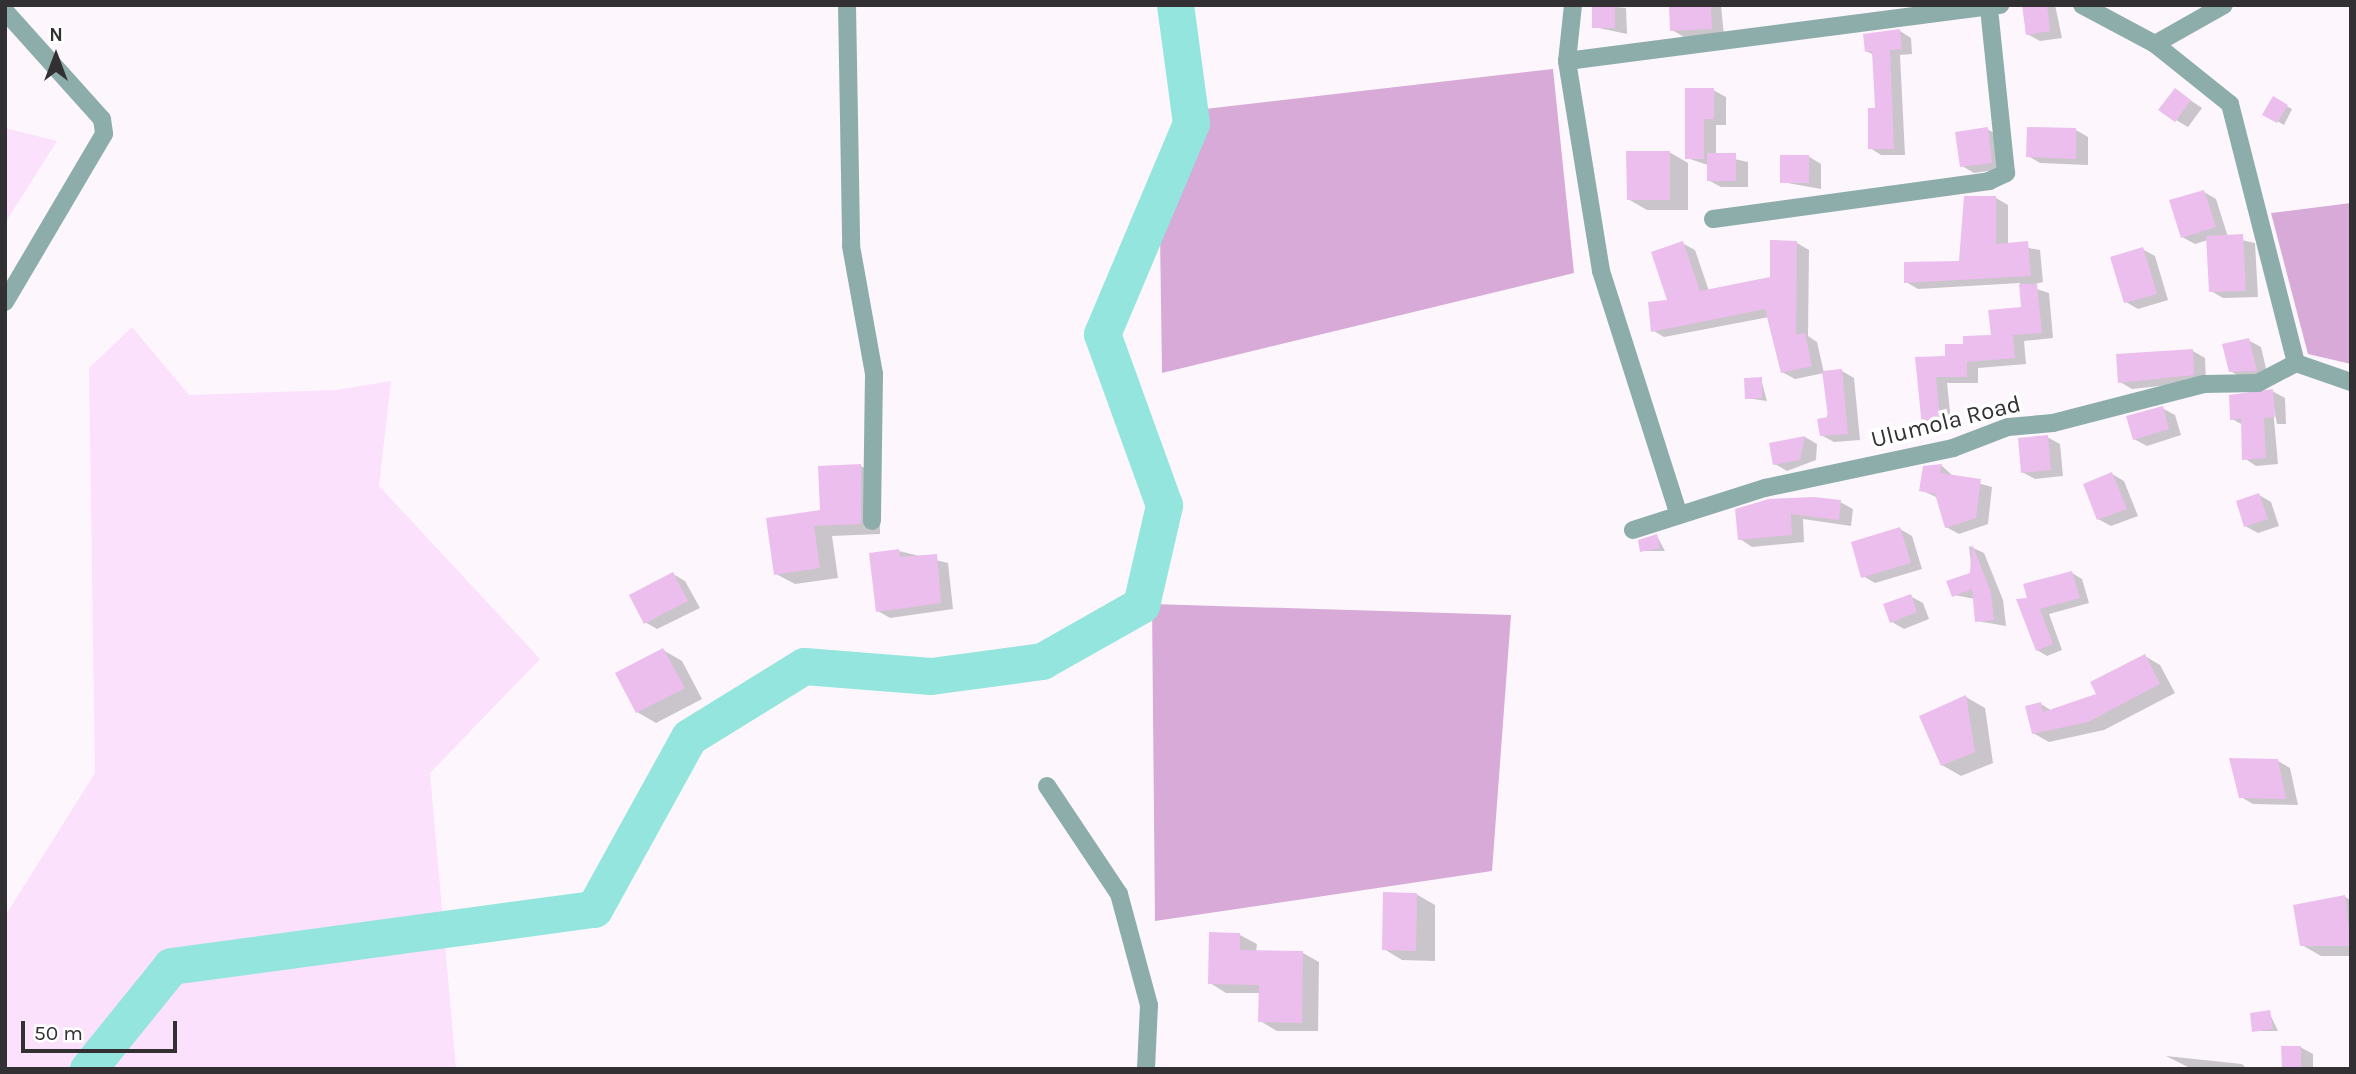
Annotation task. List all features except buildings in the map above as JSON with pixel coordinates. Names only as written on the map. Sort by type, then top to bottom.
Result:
[{"type":"street","points":[[848,5],[851,246],[874,374],[872,521]]},
{"type":"street","points":[[1573,5],[1567,61],[1601,271],[1679,515]]},
{"type":"street","points":[[2082,5],[2155,44],[2234,112],[2296,363],[2351,382]]},
{"type":"street","points":[[2155,44],[2224,5]]},
{"type":"street","points":[[1567,61],[1995,7],[2006,173],[1989,181],[1713,219]]},
{"type":"street","points":[[5,11],[102,119],[104,134],[5,302]]},
{"type":"street","name":"Ulumola Road","points":[[1633,530],[1765,488],[1953,449],[2008,427],[2204,384],[2258,383],[2296,363]]},
{"type":"street","points":[[1047,786],[1119,894],[1149,1005],[1146,1069]]},
{"type":"shaded area","points":[[1553,69],[1574,273],[1162,373],[1160,233],[1205,109]]},
{"type":"shaded area","points":[[5,128],[57,141],[5,223]]},
{"type":"shaded area","points":[[2351,203],[2351,364],[2308,354],[2271,213]]},
{"type":"shaded area","points":[[132,327],[189,395],[336,390],[391,381],[379,486],[540,659],[430,773],[456,1069],[5,1069],[5,916],[95,773],[89,368]]},
{"type":"shaded area","points":[[1152,604],[1511,615],[1492,871],[1155,921]]},
{"type":"waterway","points":[[88,1069],[171,966],[594,909],[689,737],[804,666],[931,676],[1042,661],[1141,605],[1164,505],[1102,334],[1191,123],[1175,5]]}]
